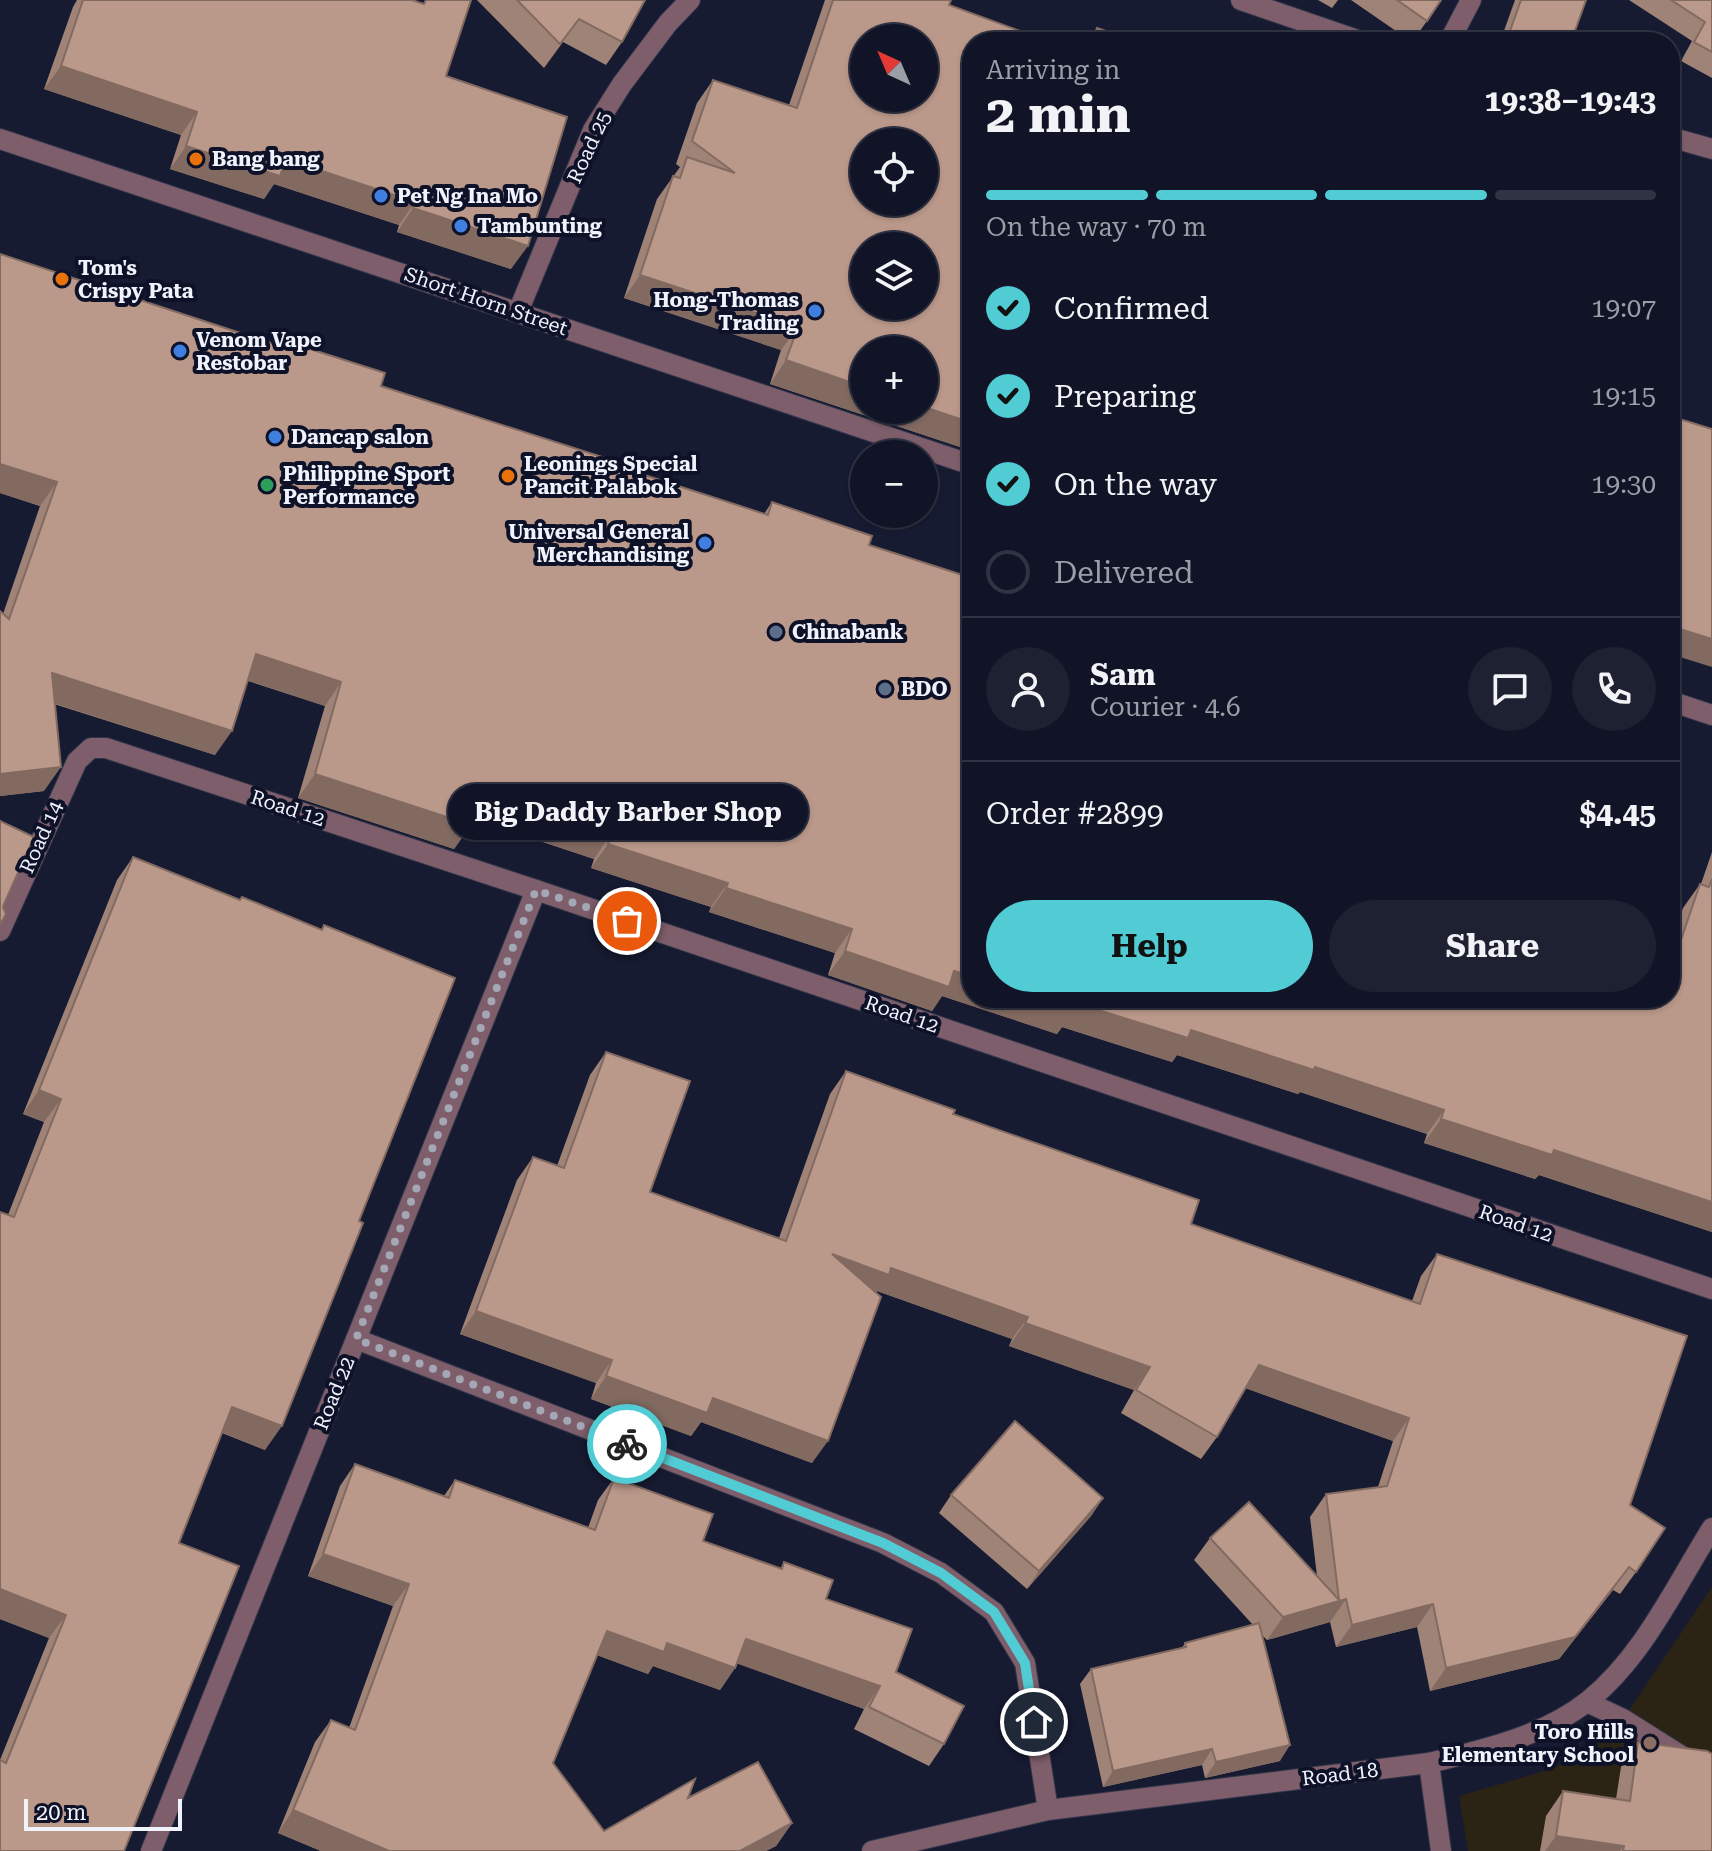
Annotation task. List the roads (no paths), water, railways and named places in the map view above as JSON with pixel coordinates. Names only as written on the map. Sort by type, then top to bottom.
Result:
[{"type":"street","name":"Road 25","points":[[518,312],[593,130],[649,47],[690,0]]},
{"type":"street","points":[[1241,0],[1334,32]]},
{"type":"street","points":[[1454,32],[1471,0]]},
{"type":"street","name":"Short Horn Street","points":[[0,139],[962,462]]},
{"type":"street","points":[[1680,140],[1712,149]]},
{"type":"street","points":[[1680,704],[1712,715]]},
{"type":"street","name":"Road 12","points":[[91,748],[125,753],[536,890],[1712,1289]]},
{"type":"street","name":"Road 14","points":[[0,931],[65,783],[77,761],[91,748]]},
{"type":"street","name":"Road 22","points":[[151,1851],[536,890]]},
{"type":"street","points":[[356,1339],[883,1543],[941,1573],[994,1612],[1025,1663],[1048,1810]]},
{"type":"street","name":"Road 18","points":[[872,1851],[1048,1810],[1429,1763],[1539,1730],[1587,1702],[1632,1657],[1712,1528]]},
{"type":"street","points":[[1587,1702],[1623,1719],[1712,1775]]},
{"type":"street","points":[[1429,1763],[1441,1851]]},
{"type":"place","name":"Bang bang","points":[[196,159]]},
{"type":"place","name":"Pet Ng Ina Mo","points":[[381,196]]},
{"type":"place","name":"Tambunting","points":[[461,226]]},
{"type":"place","name":"Tom's Crispy Pata","points":[[62,279]]},
{"type":"place","name":"Hong-Thomas Trading","points":[[815,311]]},
{"type":"place","name":"Venom Vape Restobar","points":[[180,351]]},
{"type":"place","name":"Dancap salon","points":[[275,437]]},
{"type":"place","name":"Leonings Special Pancit Palabok","points":[[508,476]]},
{"type":"place","name":"Philippine Sport Performance","points":[[267,485]]},
{"type":"place","name":"Universal General Merchandising","points":[[705,543]]},
{"type":"place","name":"Chinabank","points":[[776,632]]},
{"type":"place","name":"BDO","points":[[885,689]]},
{"type":"place","name":"Big Daddy Barber Shop","points":[[627,921]]},
{"type":"place","name":"Toro Hills Elementary School","points":[[1650,1743]]}]
